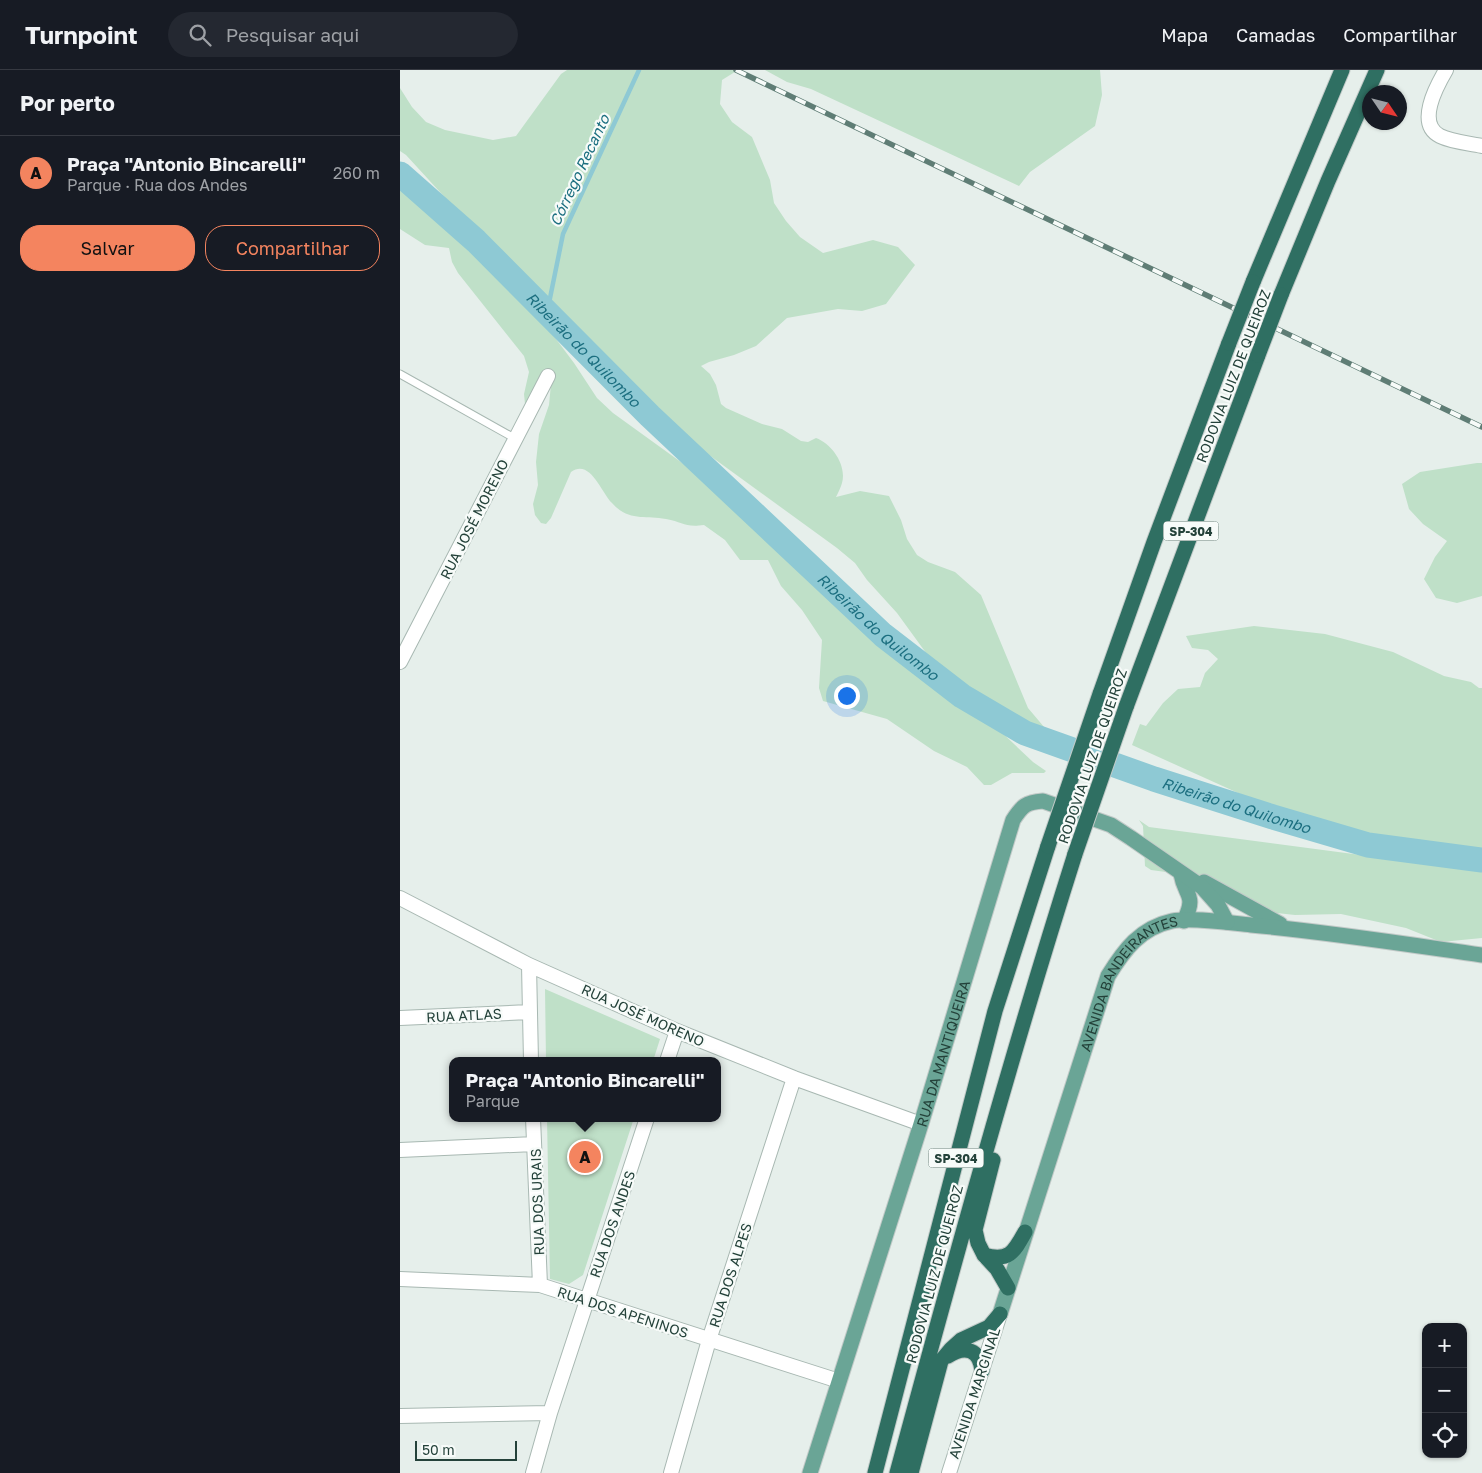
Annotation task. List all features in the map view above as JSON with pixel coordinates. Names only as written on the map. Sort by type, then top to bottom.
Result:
[{"type":"highway","name":"RODOVIA LUIZ DE QUEIROZ","points":[[875,1473],[995,1011],[1048,846],[1150,551],[1228,343],[1342,70]]},
{"type":"highway","name":"RODOVIA LUIZ DE QUEIROZ","points":[[896,1473],[972,1196],[1075,854],[1126,707],[1281,294],[1377,70]]},
{"type":"highway","points":[[1375,85],[1384,70]]},
{"type":"highway","points":[[1359,111],[1362,106]]},
{"type":"highway","points":[[1008,1288],[997,1268],[984,1255],[978,1243],[975,1230],[1012,1091],[1030,1001]]},
{"type":"highway","points":[[984,1255],[996,1258],[1004,1257],[1018,1245],[1025,1232]]},
{"type":"highway","points":[[910,1473],[941,1361],[961,1340],[989,1327],[1000,1314]]},
{"type":"highway","points":[[941,1361],[955,1352],[965,1349],[974,1353],[981,1361],[982,1371]]},
{"type":"main road","name":"RUA DA MANTIQUEIRA","points":[[810,1473],[921,1124],[1013,820],[1020,808],[1031,802],[1043,801],[1111,826],[1202,887],[1221,909],[1221,922]]},
{"type":"main road","points":[[1184,920],[1190,908],[1191,900],[1182,882],[1182,875],[1193,876],[1248,908],[1288,928]]},
{"type":"main road","name":"AVENIDA BANDEIRANTES","points":[[1000,1314],[1108,976],[1124,950],[1136,939],[1152,928],[1172,921],[1184,920],[1288,928],[1482,955]]},
{"type":"street","points":[[1446,70],[1439,82],[1427,119],[1429,126],[1441,136],[1482,146]]},
{"type":"street","name":"RUA JOSÉ MORENO","points":[[400,662],[548,376]]},
{"type":"street","name":"RUA JOSÉ MORENO","points":[[400,898],[529,965],[676,1031],[794,1078],[921,1124]]},
{"type":"street","points":[[529,965],[531,1057]]},
{"type":"street","name":"RUA ATLAS","points":[[400,1018],[529,1012]]},
{"type":"street","points":[[668,1057],[676,1031]]},
{"type":"street","name":"RUA DOS ALPES","points":[[671,1473],[709,1340],[794,1078]]},
{"type":"street","name":"RUA DOS URAIS","points":[[533,1122],[540,1285]]},
{"type":"street","name":"RUA DOS ANDES","points":[[533,1473],[550,1412],[646,1122]]},
{"type":"street","points":[[400,1150],[534,1144]]},
{"type":"street","name":"RUA DOS APENINOS","points":[[400,1279],[540,1285],[839,1381]]},
{"type":"street","name":"AVENIDA MARGINAL","points":[[949,1473],[1000,1314]]},
{"type":"street","points":[[400,1416],[550,1412]]},
{"type":"lane","points":[[400,374],[516,439]]},
{"type":"green space","points":[[567,70],[738,70],[722,80],[720,104],[732,122],[752,137],[770,180],[774,203],[800,237],[823,253],[873,240],[898,247],[915,265],[886,304],[862,311],[838,309],[787,318],[756,346],[701,366],[710,374],[716,385],[721,404],[726,408],[762,424],[782,429],[801,441],[808,442],[816,438],[828,445],[837,456],[842,469],[842,483],[836,497],[860,491],[889,496],[901,520],[907,539],[917,555],[928,562],[955,572],[981,595],[1028,708],[1050,734],[1052,740],[1032,734],[1008,722],[954,683],[937,668],[897,613],[867,580],[855,563],[837,548],[709,455],[670,435],[650,421],[406,155],[400,151],[400,88],[412,107],[426,122],[445,130],[493,140],[516,136],[561,74]]},
{"type":"green space","points":[[765,70],[1100,70],[1102,95],[1095,126],[1030,172],[1019,186],[811,89],[787,82]]},
{"type":"green space","points":[[400,186],[439,214],[519,291],[532,311],[547,327],[574,363],[597,398],[613,413],[815,556],[1033,762],[1046,771],[1044,773],[1012,773],[991,785],[984,785],[967,767],[934,751],[887,719],[823,701],[819,688],[822,640],[802,610],[781,586],[768,560],[740,560],[725,540],[704,525],[688,525],[666,519],[637,517],[625,513],[612,503],[594,478],[584,469],[571,472],[551,518],[546,524],[541,523],[535,515],[533,504],[538,485],[536,462],[539,434],[549,405],[551,384],[534,404],[525,404],[524,394],[529,372],[524,356],[458,273],[452,262],[449,248],[425,245],[400,229]]},
{"type":"green space","points":[[1482,463],[1482,596],[1457,603],[1436,598],[1424,579],[1435,557],[1447,541],[1423,524],[1409,509],[1402,484],[1420,472]]},
{"type":"green space","points":[[1254,626],[1325,634],[1393,652],[1444,676],[1471,682],[1482,688],[1482,853],[1377,846],[1326,840],[1302,832],[1276,819],[1247,797],[1132,745],[1140,724],[1146,726],[1163,703],[1178,689],[1200,687],[1205,673],[1218,659],[1208,650],[1192,648],[1186,636]]},
{"type":"green space","points":[[1139,820],[1149,827],[1482,871],[1482,938],[1441,942],[1406,928],[1341,914],[1295,915],[1258,911],[1188,875],[1151,870],[1145,866],[1143,826]]},
{"type":"green space","points":[[545,989],[660,1039],[654,1057],[546,1057]]},
{"type":"green space","points":[[547,1122],[633,1122],[583,1275],[569,1284],[550,1279]]},
{"type":"waterway","name":"Córrego Recanto","points":[[547,313],[563,234],[639,70]]},
{"type":"waterway","name":"Ribeirão do Quilombo","points":[[400,174],[476,241],[650,416],[883,635],[962,696],[1025,733],[1154,779],[1273,817],[1368,845],[1482,860]]},
{"type":"railway","points":[[736,70],[1482,427]]},
{"type":"place","name":"Praça \"Antonio Bincarelli\"","points":[[585,1157]]}]
